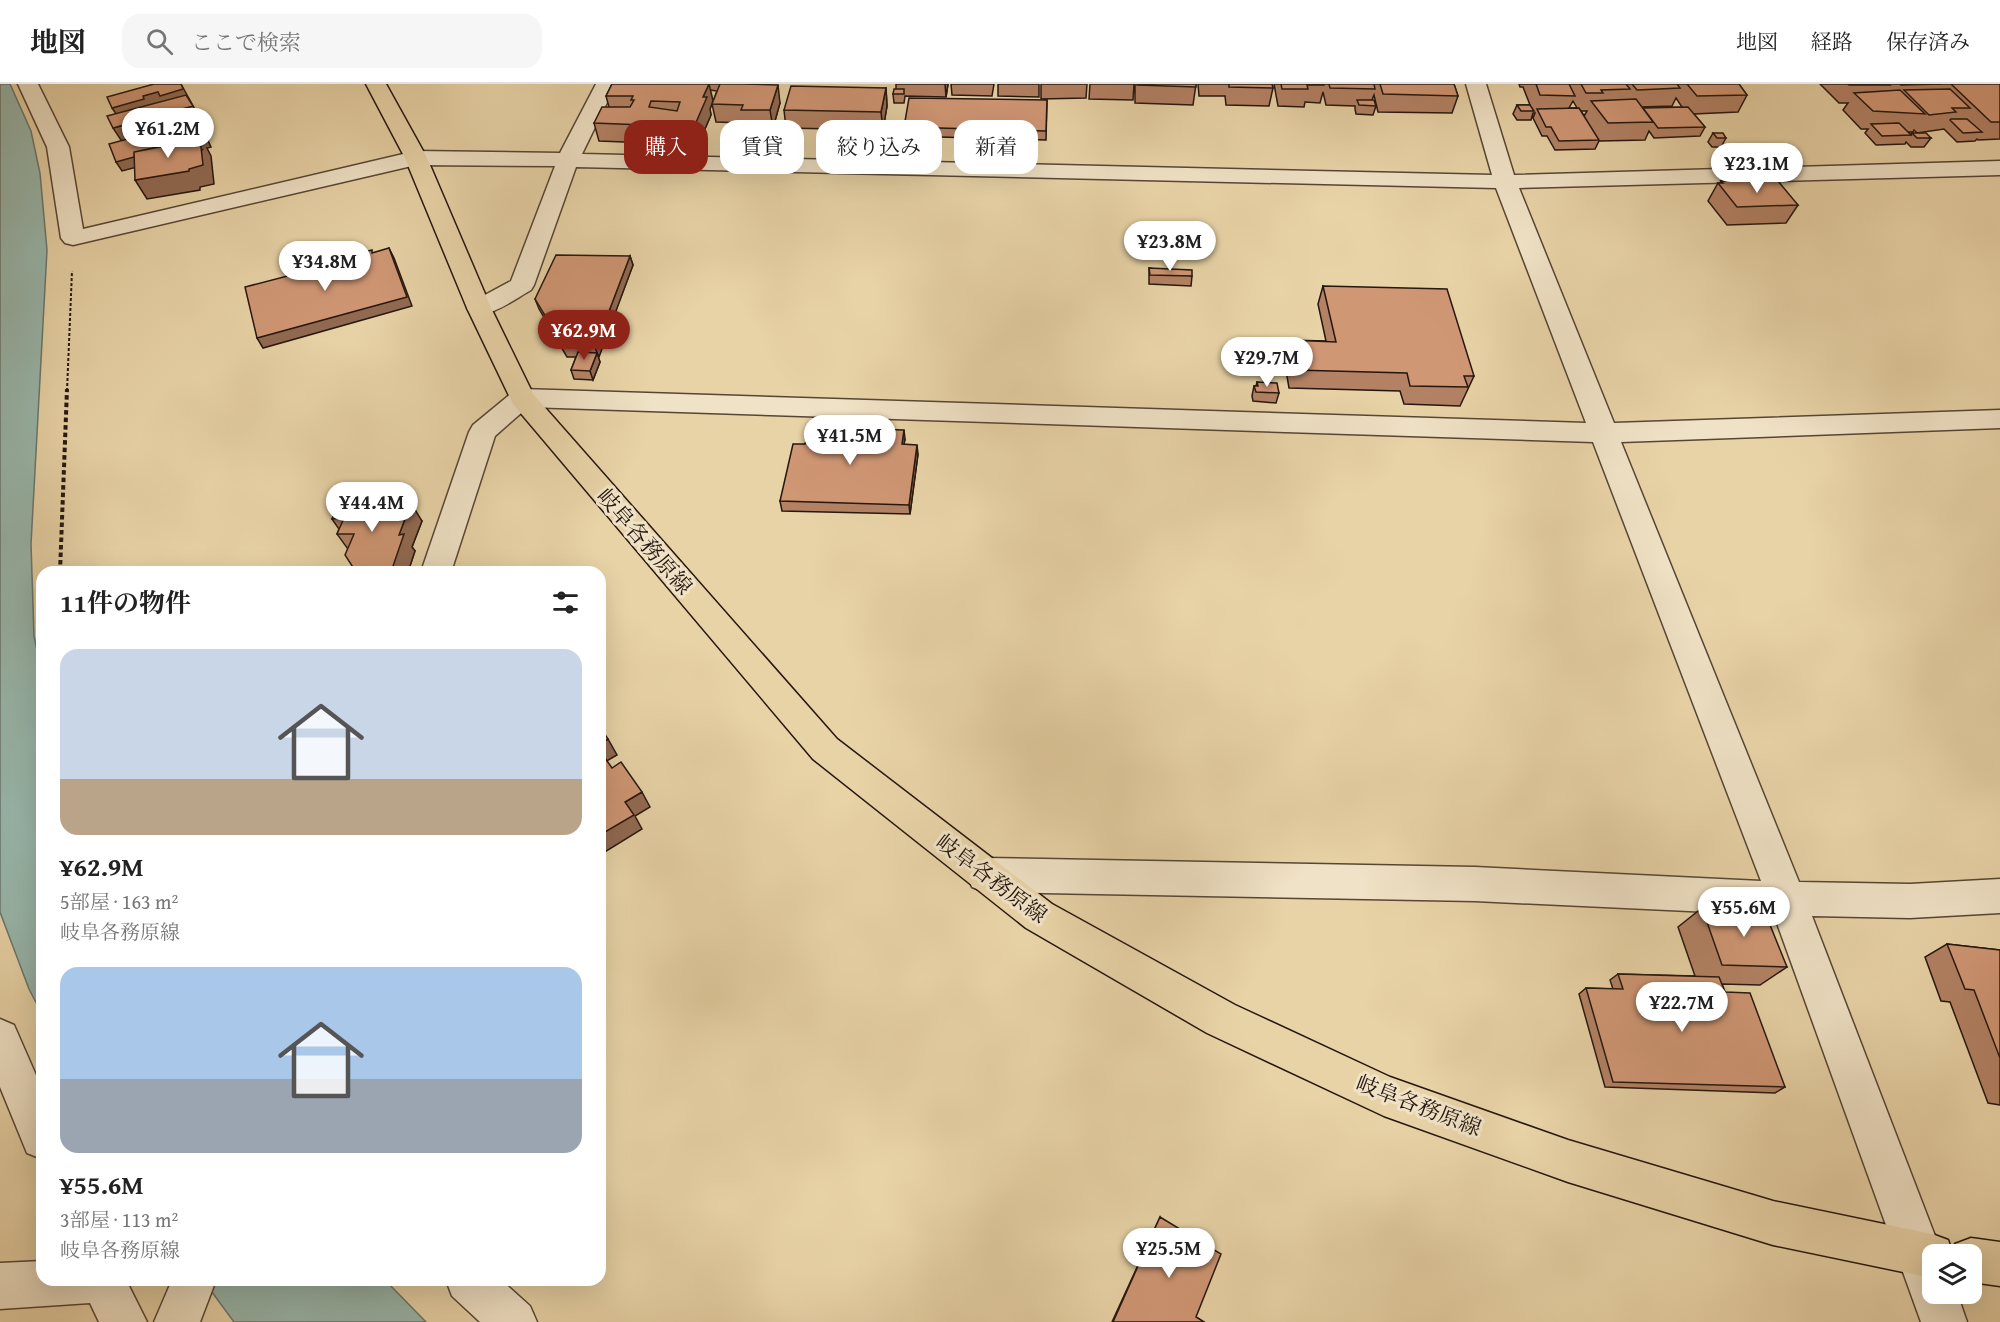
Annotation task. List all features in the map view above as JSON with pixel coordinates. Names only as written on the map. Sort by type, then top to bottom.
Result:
[{"type":"main road","name":"岐阜各務原線","points":[[376,84],[416,158],[479,308],[522,398],[825,749],[1039,916],[1221,1019],[1384,1095],[1568,1161],[1922,1270]]},
{"type":"main road","points":[[1982,1262],[2000,1264]]},
{"type":"street","points":[[28,84],[58,147],[73,238],[416,158],[568,159],[1505,182],[2000,168]]},
{"type":"street","points":[[479,308],[522,285],[568,159],[606,84]]},
{"type":"street","points":[[1476,84],[1505,182],[1787,899],[1922,1252]]},
{"type":"street","points":[[438,566],[483,432],[522,398],[1605,433],[2000,419]]},
{"type":"street","points":[[986,875],[1475,884],[1787,899],[1910,901],[2000,897]]},
{"type":"street","points":[[0,1039],[36,1124]]},
{"type":"street","points":[[0,1286],[36,1284]]},
{"type":"street","points":[[105,1286],[124,1322]]},
{"type":"street","points":[[475,1286],[514,1322]]},
{"type":"street","points":[[1939,1304],[1944,1322]]},
{"type":"path","points":[[60,566],[73,238]]},
{"type":"water","points":[[0,84],[10,84],[31,131],[40,173],[47,250],[31,544],[36,646],[36,1002],[0,912]]},
{"type":"water","points":[[207,1286],[391,1286],[426,1322],[234,1322]]},
{"type":"building","points":[[154,84],[181,84],[183,89],[160,96],[158,92],[143,96],[144,99],[112,108],[107,97]]},
{"type":"building","points":[[612,84],[709,84],[703,97],[707,97],[697,120],[624,120],[624,124],[594,123],[602,107],[630,107],[634,100],[631,100],[633,96],[606,96]],"holes":[[[651,101],[680,102],[677,111],[649,107]]]},
{"type":"building","points":[[720,84],[778,85],[770,110],[741,110],[743,105],[712,104]]},
{"type":"building","points":[[1196,84],[1196,87],[1137,85]]},
{"type":"building","points":[[1229,84],[1272,84],[1273,88],[1229,87]]},
{"type":"building","points":[[1281,84],[1324,85],[1307,85],[1308,89],[1282,89]]},
{"type":"building","points":[[1329,84],[1374,84],[1375,89],[1330,88]]},
{"type":"building","points":[[1380,84],[1454,84],[1458,96],[1383,94]]},
{"type":"building","points":[[1536,84],[1569,84],[1575,96],[1540,95]]},
{"type":"building","points":[[1581,84],[1626,84],[1630,89],[1586,93]]},
{"type":"building","points":[[1632,84],[1677,84],[1680,88],[1637,90]]},
{"type":"building","points":[[1687,84],[1739,84],[1747,95],[1697,96]]},
{"type":"building","points":[[1889,84],[1890,85],[1849,85]]},
{"type":"building","points":[[1951,84],[2000,84],[2000,122],[1991,122]]},
{"type":"building","points":[[791,86],[886,88],[881,112],[784,110]]},
{"type":"building","points":[[894,89],[904,89],[904,94],[893,94]]},
{"type":"building","points":[[1950,89],[1970,108],[1952,108],[1956,112],[1929,115],[1904,90]]},
{"type":"building","points":[[1900,90],[1925,114],[1873,111],[1854,93]]},
{"type":"building","points":[[186,95],[193,106],[113,128],[107,116]]},
{"type":"building","points":[[909,98],[1047,100],[1046,131],[1038,131],[1038,120],[954,120],[954,128],[942,128],[942,120],[905,120]]},
{"type":"building","points":[[1636,99],[1653,122],[1608,123],[1591,101]]},
{"type":"building","points":[[1357,100],[1374,100],[1376,106],[1359,105]]},
{"type":"building","points":[[1517,105],[1530,105],[1534,111],[1521,111]]},
{"type":"building","points":[[1688,107],[1705,127],[1658,128],[1643,108]]},
{"type":"building","points":[[1579,108],[1599,140],[1559,141],[1551,127],[1546,127],[1537,109]]},
{"type":"building","points":[[1951,119],[1967,119],[1982,132],[1963,133]]},
{"type":"building","points":[[198,120],[206,138],[134,152],[134,157],[116,162],[109,144]]},
{"type":"building","points":[[1899,123],[1911,135],[1882,136],[1871,124]]},
{"type":"building","points":[[1713,133],[1723,133],[1726,138],[1717,138]]},
{"type":"building","points":[[1912,133],[1926,133],[1931,138],[1917,138]]},
{"type":"building","points":[[200,138],[203,165],[189,169],[189,171],[135,180],[134,152]]},
{"type":"building","points":[[1766,174],[1772,181],[1745,181],[1740,175]]},
{"type":"building","points":[[1721,181],[1778,181],[1798,205],[1737,207],[1718,183],[1723,183]]},
{"type":"building","points":[[389,248],[407,297],[257,338],[245,287],[322,267],[321,263]]},
{"type":"building","points":[[556,255],[630,256],[595,348],[564,347],[535,299]]},
{"type":"building","points":[[1149,268],[1192,270],[1192,276],[1150,275]]},
{"type":"building","points":[[1323,286],[1447,289],[1474,376],[1464,376],[1468,387],[1410,386],[1407,373],[1294,370],[1288,340],[1336,342]]},
{"type":"building","points":[[578,352],[597,353],[590,371],[571,370]]},
{"type":"building","points":[[1257,382],[1277,383],[1279,393],[1256,392],[1254,386],[1258,386]]},
{"type":"building","points":[[813,418],[844,419],[842,428],[904,430],[902,444],[917,445],[909,505],[780,501],[793,444],[805,444]]},
{"type":"building","points":[[380,500],[379,504],[411,503],[399,535],[404,534],[393,566],[352,566],[345,555],[354,534],[337,534],[344,518],[332,519],[339,501]]},
{"type":"building","points":[[606,760],[612,768],[621,762],[642,792],[625,802],[634,815],[606,831]]},
{"type":"building","points":[[1702,908],[1764,910],[1787,967],[1722,965]]},
{"type":"building","points":[[1947,944],[2000,950],[2000,1058],[1974,990],[1965,989]]},
{"type":"building","points":[[1618,974],[1719,977],[1725,992],[1750,993],[1785,1087],[1613,1082],[1586,988],[1623,989]]},
{"type":"building","points":[[1160,1217],[1221,1254],[1196,1317],[1204,1322],[1113,1322]]}]
